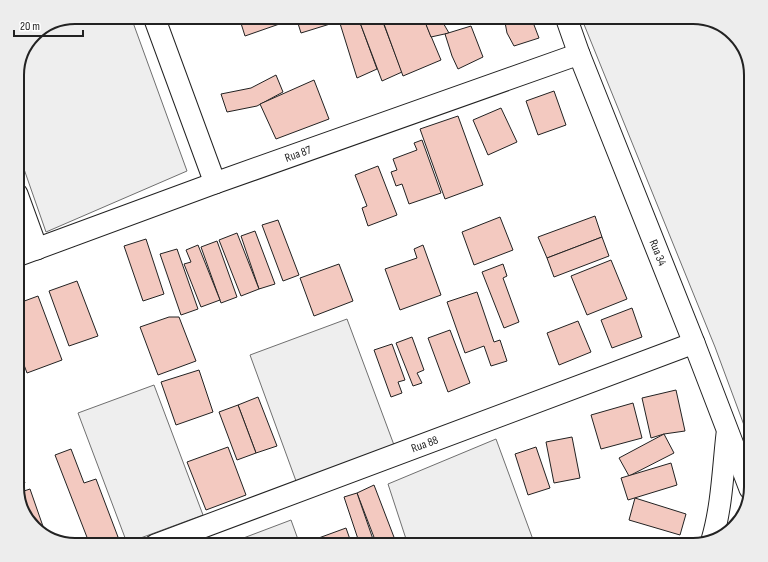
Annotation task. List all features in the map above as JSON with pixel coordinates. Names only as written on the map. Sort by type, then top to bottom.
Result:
[{"type":"street","points":[[157,24],[215,184]]},
{"type":"street","name":"Rua 34","points":[[568,24],[744,474]]},
{"type":"street","name":"Rua 87","points":[[24,254],[579,54]]},
{"type":"street","points":[[24,213],[37,249]]},
{"type":"street","name":"Rua 88","points":[[174,538],[694,343]]},
{"type":"street","points":[[714,533],[722,490],[727,430]]},
{"type":"shaded area","points":[[69,24],[134,24],[187,171],[46,232],[24,169],[24,72],[29,53],[35,44],[50,31]]},
{"type":"shaded area","points":[[584,24],[703,25],[724,35],[739,53],[744,69],[744,425],[715,347]]},
{"type":"shaded area","points":[[347,319],[394,445],[296,481],[250,355]]},
{"type":"shaded area","points":[[154,385],[203,515],[141,538],[125,538],[78,413]]},
{"type":"shaded area","points":[[496,439],[532,538],[406,538],[388,484]]},
{"type":"shaded area","points":[[291,520],[297,538],[243,538]]},
{"type":"building","points":[[241,24],[279,24],[245,36]]},
{"type":"building","points":[[298,24],[330,24],[301,33]]},
{"type":"building","points":[[340,24],[361,24],[377,69],[357,78]]},
{"type":"building","points":[[361,24],[384,24],[402,72],[382,81]]},
{"type":"building","points":[[384,24],[426,24],[441,60],[403,76]]},
{"type":"building","points":[[426,24],[444,24],[449,33],[431,37]]},
{"type":"building","points":[[505,24],[534,24],[539,38],[514,46],[507,33]]},
{"type":"building","points":[[471,26],[483,57],[458,69],[445,34]]},
{"type":"building","points":[[276,75],[283,92],[257,106],[227,112],[221,94],[251,88]]},
{"type":"building","points":[[314,80],[329,119],[276,139],[260,104]]},
{"type":"building","points":[[554,91],[566,125],[538,135],[526,101]]},
{"type":"building","points":[[501,108],[517,142],[488,155],[473,120]]},
{"type":"building","points":[[458,116],[483,185],[445,199],[420,129]]},
{"type":"building","points":[[422,140],[441,193],[409,204],[402,184],[396,186],[391,172],[397,170],[393,159],[417,150],[414,143]]},
{"type":"building","points":[[378,166],[397,215],[368,226],[362,208],[367,206],[355,175]]},
{"type":"building","points":[[595,216],[602,237],[547,258],[538,237]]},
{"type":"building","points":[[500,217],[513,250],[474,265],[462,232]]},
{"type":"building","points":[[278,220],[299,275],[283,281],[262,225]]},
{"type":"building","points":[[255,231],[275,284],[259,289],[241,236]]},
{"type":"building","points":[[237,233],[259,289],[241,296],[219,240]]},
{"type":"building","points":[[602,237],[609,256],[554,277],[547,258]]},
{"type":"building","points":[[146,239],[164,294],[143,301],[124,246]]},
{"type":"building","points":[[217,241],[237,297],[221,303],[201,247]]},
{"type":"building","points":[[198,245],[220,300],[201,307],[184,264],[191,262],[186,250]]},
{"type":"building","points":[[423,245],[441,295],[400,310],[385,269],[417,258],[414,249]]},
{"type":"building","points":[[177,249],[198,309],[181,315],[160,254]]},
{"type":"building","points":[[611,260],[627,299],[587,315],[571,276]]},
{"type":"building","points":[[339,264],[353,301],[314,316],[300,278]]},
{"type":"building","points":[[503,264],[507,276],[503,278],[519,322],[504,328],[482,272]]},
{"type":"building","points":[[77,281],[98,336],[69,346],[49,291]]},
{"type":"building","points":[[477,292],[494,342],[500,340],[507,361],[491,366],[484,346],[465,353],[447,302]]},
{"type":"building","points":[[38,296],[62,360],[27,373],[24,365],[24,301]]},
{"type":"building","points":[[632,308],[642,337],[612,348],[601,320]]},
{"type":"building","points":[[169,317],[179,317],[196,361],[158,375],[140,327]]},
{"type":"building","points":[[578,321],[591,352],[559,365],[547,333]]},
{"type":"building","points":[[450,330],[470,383],[448,392],[428,338]]},
{"type":"building","points":[[412,337],[424,370],[417,373],[422,383],[413,386],[396,343]]},
{"type":"building","points":[[392,344],[405,380],[398,382],[402,393],[391,397],[374,350]]},
{"type":"building","points":[[199,370],[213,412],[176,425],[161,382]]},
{"type":"building","points":[[676,390],[685,431],[664,434],[651,438],[642,398]]},
{"type":"building","points":[[258,397],[277,446],[256,453],[238,405]]},
{"type":"building","points":[[633,403],[642,438],[601,449],[591,415]]},
{"type":"building","points":[[238,405],[256,453],[237,460],[219,412]]},
{"type":"building","points":[[664,434],[674,453],[629,476],[619,458]]},
{"type":"building","points":[[572,437],[580,478],[554,483],[546,442]]},
{"type":"building","points":[[228,447],[246,495],[206,510],[187,462]]},
{"type":"building","points":[[536,447],[550,488],[528,495],[515,454]]},
{"type":"building","points":[[71,449],[84,483],[96,479],[118,537],[87,538],[55,455]]},
{"type":"building","points":[[671,463],[677,485],[628,500],[621,478]]},
{"type":"building","points":[[374,485],[394,538],[374,538],[357,493]]},
{"type":"building","points":[[30,489],[43,526],[31,512],[24,491]]},
{"type":"building","points":[[357,493],[373,538],[358,538],[344,497]]},
{"type":"building","points":[[635,498],[686,514],[680,535],[629,520]]},
{"type":"building","points":[[346,528],[350,538],[319,538]]}]
